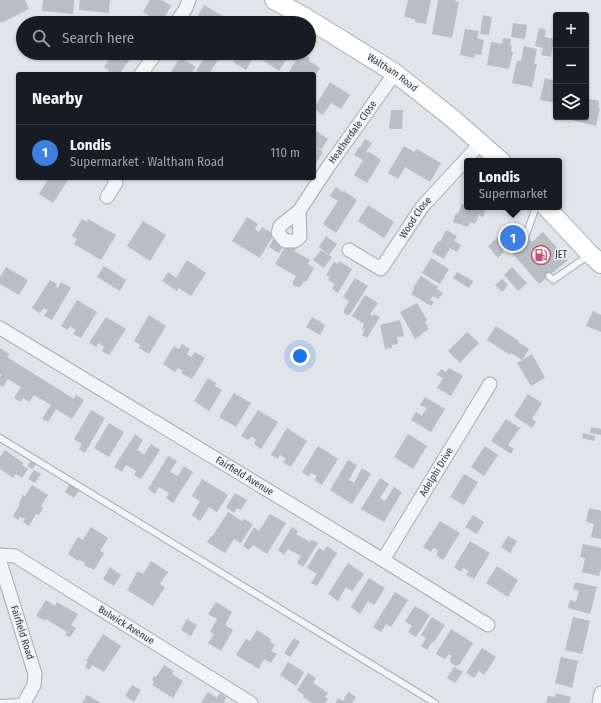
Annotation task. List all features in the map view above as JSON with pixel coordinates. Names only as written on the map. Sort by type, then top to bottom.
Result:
[{"type":"main road","name":"Waltham Road","points":[[274,0],[302,16]]},
{"type":"main road","name":"Waltham Road","points":[[316,25],[395,73],[452,118],[498,158]]},
{"type":"main road","points":[[549,210],[596,259]]},
{"type":"street","points":[[181,16],[189,0]]},
{"type":"street","points":[[142,72],[151,60]]},
{"type":"street","name":"Heatherdale Close","points":[[299,211],[328,167],[395,73]]},
{"type":"street","name":"Wood Close","points":[[467,158],[481,143]]},
{"type":"street","name":"Wood Close","points":[[349,250],[381,269],[422,207],[464,161]]},
{"type":"street","points":[[107,197],[116,183],[115,180]]},
{"type":"street","name":"Fairfield Avenue","points":[[0,328],[488,625]]},
{"type":"street","name":"Adelphi Drive","points":[[383,560],[490,384]]},
{"type":"street","name":"Bulwick Avenue","points":[[0,554],[15,556],[251,703]]},
{"type":"street","name":"Fairfield Road","points":[[0,562],[35,674],[34,685],[25,702]]},
{"type":"street","points":[[599,703],[601,693]]},
{"type":"lane","points":[[526,235],[535,210]]},
{"type":"lane","points":[[549,276],[553,280],[596,259]]},
{"type":"lane","points":[[0,438],[435,703]]},
{"type":"lane","points":[[0,703],[25,702]]},
{"type":"building","points":[[0,0],[25,0],[29,9],[1,23]]},
{"type":"building","points":[[43,0],[74,0],[73,14],[42,11]]},
{"type":"building","points":[[80,0],[110,0],[109,13],[79,10]]},
{"type":"building","points":[[150,0],[162,0],[171,6],[165,16],[150,16],[143,12]]},
{"type":"building","points":[[408,0],[431,0],[426,24],[415,22],[415,19],[404,17]]},
{"type":"building","points":[[438,0],[456,0],[455,2],[459,2],[452,38],[432,34]]},
{"type":"building","points":[[204,5],[223,16],[198,16]]},
{"type":"building","points":[[483,15],[492,17],[489,35],[480,34]]},
{"type":"building","points":[[513,23],[527,25],[525,39],[511,37]]},
{"type":"building","points":[[539,28],[546,30],[545,37],[553,39],[551,57],[541,55],[543,48],[535,46]]},
{"type":"building","points":[[465,29],[479,31],[477,38],[484,40],[481,55],[475,54],[474,58],[460,55]]},
{"type":"building","points":[[503,38],[511,39],[510,45],[512,46],[511,51],[513,52],[509,69],[487,65],[491,42],[502,44]]},
{"type":"building","points":[[524,46],[537,49],[534,64],[537,64],[532,87],[512,83],[517,61],[521,61]]},
{"type":"building","points":[[109,60],[130,60],[120,72],[110,72],[104,67]]},
{"type":"building","points":[[178,60],[185,60],[196,67],[192,72],[171,72]]},
{"type":"building","points":[[203,60],[218,60],[210,72],[196,71]]},
{"type":"building","points":[[234,60],[252,60],[246,70],[233,62]]},
{"type":"building","points":[[262,60],[286,60],[279,71]]},
{"type":"building","points":[[296,60],[309,60],[320,68],[316,74],[316,72],[289,71]]},
{"type":"building","points":[[545,78],[553,80],[553,102],[540,100]]},
{"type":"building","points":[[330,82],[350,95],[341,109],[331,103],[323,115],[316,110],[316,105]]},
{"type":"building","points":[[589,99],[599,101],[598,108],[600,108],[596,126],[572,120],[589,120]]},
{"type":"building","points":[[391,110],[403,110],[402,129],[389,129]]},
{"type":"building","points":[[316,131],[328,139],[321,150],[316,146]]},
{"type":"building","points":[[365,139],[372,143],[366,152],[368,153],[368,151],[381,160],[367,183],[354,175],[363,160],[354,155]]},
{"type":"building","points":[[404,146],[414,152],[417,149],[441,163],[430,182],[405,167],[398,179],[388,173]]},
{"type":"building","points":[[316,147],[323,152],[316,164]]},
{"type":"building","points":[[48,180],[68,180],[53,203],[39,194]]},
{"type":"building","points":[[336,187],[357,200],[336,233],[323,224],[338,201],[330,196]]},
{"type":"building","points":[[462,204],[464,204],[464,210],[485,210],[483,217],[479,215],[475,224],[470,222],[468,227],[453,222],[456,213],[458,214]]},
{"type":"building","points":[[368,205],[394,222],[384,238],[358,221]]},
{"type":"building","points":[[247,217],[258,224],[255,229],[259,232],[262,227],[274,234],[260,258],[232,241]]},
{"type":"building","points":[[82,219],[87,222],[88,219],[116,235],[101,260],[74,244],[77,239],[72,236]]},
{"type":"building","points":[[143,221],[166,235],[150,261],[127,246]]},
{"type":"building","points":[[515,222],[532,242],[543,232],[568,260],[539,284],[507,247],[502,251],[504,252],[498,258],[488,246]]},
{"type":"building","points":[[446,230],[457,236],[454,241],[461,245],[457,252],[450,248],[444,259],[432,252],[438,241],[440,242]]},
{"type":"building","points":[[275,236],[286,243],[279,253],[269,247]]},
{"type":"building","points":[[326,236],[337,244],[329,255],[319,247]]},
{"type":"building","points":[[287,244],[296,249],[294,251],[310,260],[308,264],[314,268],[306,282],[304,281],[301,286],[297,287],[293,285],[296,276],[275,264]]},
{"type":"building","points":[[321,250],[332,257],[324,268],[313,260]]},
{"type":"building","points":[[431,258],[449,269],[440,284],[422,273]]},
{"type":"building","points":[[187,260],[206,273],[191,296],[179,288],[177,291],[162,281],[168,272],[176,278]]},
{"type":"building","points":[[339,261],[352,269],[338,293],[332,289],[335,284],[328,280],[330,277],[326,275],[334,262],[338,264]]},
{"type":"building","points":[[104,266],[126,280],[120,291],[97,277]]},
{"type":"building","points":[[6,267],[28,280],[19,295],[0,284],[0,277]]},
{"type":"building","points":[[512,267],[527,283],[518,291],[504,275]]},
{"type":"building","points":[[457,272],[473,281],[469,288],[453,278]]},
{"type":"building","points":[[421,276],[438,287],[437,289],[443,293],[438,299],[433,296],[430,300],[434,302],[431,306],[411,294]]},
{"type":"building","points":[[355,278],[368,286],[350,314],[347,315],[344,313],[344,310],[349,301],[343,297]]},
{"type":"building","points":[[502,279],[508,285],[502,292],[495,285]]},
{"type":"building","points":[[50,280],[57,284],[56,287],[58,288],[61,282],[71,288],[52,320],[44,316],[48,310],[44,308],[40,313],[32,308]]},
{"type":"building","points":[[365,295],[378,303],[370,314],[380,317],[367,338],[362,335],[365,329],[362,329],[364,324],[352,316]]},
{"type":"building","points":[[77,300],[97,312],[81,338],[73,334],[76,330],[70,326],[68,330],[61,326]]},
{"type":"building","points":[[417,303],[427,320],[425,322],[429,329],[415,339],[400,312]]},
{"type":"building","points":[[593,311],[601,315],[601,332],[586,326]]},
{"type":"building","points":[[149,315],[166,326],[149,354],[139,348],[140,345],[134,341]]},
{"type":"building","points":[[106,317],[126,329],[109,355],[102,351],[104,347],[99,343],[96,347],[89,343]]},
{"type":"building","points":[[312,317],[325,325],[320,335],[306,327]]},
{"type":"building","points":[[400,320],[404,336],[397,337],[398,344],[392,345],[392,348],[385,349],[380,325]]},
{"type":"building","points":[[496,326],[529,349],[522,360],[511,353],[510,355],[487,340]]},
{"type":"building","points":[[467,332],[479,343],[460,363],[448,351]]},
{"type":"building","points":[[182,344],[190,349],[187,354],[191,357],[195,352],[205,358],[192,379],[181,373],[183,371],[178,368],[175,372],[163,364],[174,346],[179,349]]},
{"type":"building","points":[[0,348],[9,354],[7,357],[74,399],[76,395],[84,400],[72,419],[56,409],[48,422],[42,419],[51,405],[34,395],[29,402],[23,398],[21,402],[14,398],[21,387],[8,379],[3,387],[0,386]]},
{"type":"building","points":[[532,354],[545,378],[531,386],[517,363]]},
{"type":"building","points":[[449,368],[463,376],[451,396],[437,388],[443,378],[437,375],[441,369],[446,372]]},
{"type":"building","points":[[208,378],[216,383],[215,386],[222,390],[209,411],[194,401]]},
{"type":"building","points":[[234,393],[251,403],[236,427],[219,417]]},
{"type":"building","points":[[528,394],[542,403],[532,419],[536,422],[532,428],[514,416]]},
{"type":"building","points":[[425,397],[445,409],[431,432],[411,420],[416,412],[422,416],[427,408],[420,405]]},
{"type":"building","points":[[91,410],[105,418],[85,453],[79,449],[82,444],[74,439]]},
{"type":"building","points":[[258,410],[278,422],[261,449],[254,444],[256,440],[254,438],[251,437],[248,440],[241,436]]},
{"type":"building","points":[[506,419],[520,428],[508,445],[514,449],[511,454],[491,441]]},
{"type":"building","points":[[109,423],[124,432],[109,457],[94,448]]},
{"type":"building","points":[[591,427],[601,429],[601,435],[590,433]]},
{"type":"building","points":[[287,428],[307,441],[291,467],[283,462],[286,459],[280,455],[278,459],[271,455]]},
{"type":"building","points":[[583,433],[595,436],[594,441],[582,438]]},
{"type":"building","points":[[135,434],[143,440],[137,450],[144,455],[151,444],[160,450],[141,479],[134,475],[136,471],[126,465],[122,472],[114,467]]},
{"type":"building","points":[[408,434],[427,446],[413,469],[394,457]]},
{"type":"building","points":[[318,446],[338,459],[322,485],[314,480],[317,476],[311,473],[309,477],[302,472]]},
{"type":"building","points":[[485,446],[498,455],[484,476],[471,467]]},
{"type":"building","points":[[5,450],[23,463],[22,465],[28,469],[22,478],[16,474],[13,478],[0,469],[0,457]]},
{"type":"building","points":[[168,456],[177,461],[170,472],[178,476],[184,466],[193,472],[173,503],[166,498],[169,493],[159,487],[155,494],[148,489]]},
{"type":"building","points":[[348,460],[357,465],[349,480],[354,483],[362,468],[371,474],[352,504],[330,490]]},
{"type":"building","points":[[31,461],[36,464],[33,469],[27,466]]},
{"type":"building","points":[[34,470],[41,474],[35,483],[28,479]]},
{"type":"building","points":[[464,474],[478,482],[464,505],[450,497]]},
{"type":"building","points":[[380,478],[389,484],[380,498],[385,501],[394,487],[402,492],[384,522],[361,509]]},
{"type":"building","points":[[202,479],[228,495],[217,512],[209,507],[200,521],[192,515],[200,501],[192,496]]},
{"type":"building","points":[[70,483],[80,489],[74,498],[65,492]]},
{"type":"building","points":[[32,485],[48,495],[41,506],[43,508],[39,515],[36,514],[29,526],[23,522],[25,519],[20,517],[18,520],[13,516],[23,495],[25,496]]},
{"type":"building","points":[[235,493],[247,500],[241,510],[237,508],[234,513],[226,507]]},
{"type":"building","points":[[589,508],[601,511],[601,539],[591,537],[594,524],[586,522]]},
{"type":"building","points":[[228,512],[242,521],[244,519],[253,524],[241,543],[234,539],[225,553],[207,542],[211,536],[212,537]]},
{"type":"building","points":[[270,514],[286,523],[267,554],[253,545],[249,550],[243,546],[254,527],[259,531]]},
{"type":"building","points":[[473,515],[484,522],[477,534],[465,527]]},
{"type":"building","points":[[440,521],[460,533],[443,560],[436,555],[438,551],[436,549],[433,548],[431,552],[423,547]]},
{"type":"building","points":[[91,527],[108,538],[100,551],[104,553],[94,570],[84,565],[85,563],[79,559],[78,561],[68,554],[78,537],[83,540]]},
{"type":"building","points":[[292,527],[298,531],[296,534],[310,542],[311,540],[318,543],[303,567],[297,563],[301,556],[288,549],[284,555],[278,550]]},
{"type":"building","points":[[508,536],[517,541],[510,553],[501,547]]},
{"type":"building","points":[[470,541],[490,553],[474,579],[466,575],[469,571],[463,568],[461,572],[454,567]]},
{"type":"building","points":[[583,544],[601,548],[601,569],[599,576],[582,572],[585,558],[580,557]]},
{"type":"building","points":[[327,546],[337,553],[317,586],[311,583],[317,574],[307,568],[319,548],[324,551]]},
{"type":"building","points":[[151,561],[168,572],[160,584],[165,587],[153,606],[127,590],[138,571],[143,574]]},
{"type":"building","points":[[348,563],[364,574],[352,591],[346,587],[338,601],[328,594]]},
{"type":"building","points":[[497,566],[518,580],[508,597],[486,583]]},
{"type":"building","points":[[110,567],[121,575],[114,586],[103,579]]},
{"type":"building","points":[[369,578],[385,588],[374,605],[368,601],[360,614],[351,607]]},
{"type":"building","points":[[575,582],[597,587],[590,614],[568,608],[570,600],[576,602],[579,591],[573,589]]},
{"type":"building","points":[[395,592],[408,600],[391,627],[386,624],[381,632],[373,627]]},
{"type":"building","points":[[46,600],[55,606],[57,602],[78,614],[71,625],[76,628],[70,637],[65,635],[67,632],[46,619],[45,621],[36,616]]},
{"type":"building","points":[[216,602],[232,612],[225,625],[233,630],[221,651],[208,643],[214,634],[210,632],[217,619],[208,614]]},
{"type":"building","points":[[415,606],[430,615],[416,637],[408,632],[412,626],[405,621]]},
{"type":"building","points":[[432,617],[445,625],[427,650],[421,646],[426,638],[421,635]]},
{"type":"building","points":[[573,617],[590,621],[582,654],[565,650]]},
{"type":"building","points":[[187,619],[197,625],[191,636],[181,630]]},
{"type":"building","points":[[451,629],[473,643],[460,664],[455,666],[451,663],[450,658],[452,656],[449,654],[445,659],[436,654]]},
{"type":"building","points":[[257,630],[271,639],[270,642],[275,645],[271,651],[277,654],[271,663],[264,659],[259,669],[236,655],[246,639],[250,641]]},
{"type":"building","points":[[103,634],[121,646],[104,672],[92,665],[89,670],[85,667],[88,662],[86,661]]},
{"type":"building","points":[[294,638],[300,642],[290,657],[284,653]]},
{"type":"building","points":[[482,648],[496,657],[484,675],[479,671],[474,678],[466,673]]},
{"type":"building","points":[[561,657],[578,661],[572,688],[555,683]]},
{"type":"building","points":[[288,662],[304,672],[296,686],[280,675]]},
{"type":"building","points":[[164,665],[174,671],[172,674],[183,681],[173,698],[152,685],[154,682],[152,680],[154,676],[156,677]]},
{"type":"building","points":[[454,667],[463,672],[455,683],[447,678]]},
{"type":"building","points":[[308,673],[316,678],[313,683],[328,693],[325,697],[328,699],[325,703],[312,703],[303,697],[304,695],[297,690]]},
{"type":"building","points":[[132,685],[141,690],[134,702],[125,696]]},
{"type":"building","points":[[208,692],[217,698],[220,693],[226,697],[224,702],[226,703],[201,703]]},
{"type":"building","points":[[348,692],[356,697],[352,703],[335,703],[338,698],[343,701]]},
{"type":"building","points":[[556,693],[571,697],[569,703],[546,703],[548,696],[555,697]]},
{"type":"building","points":[[87,695],[101,703],[82,703]]},
{"type":"place","name":"Londis","points":[[513,238]]},
{"type":"place","name":"JET","points":[[541,255]]}]
